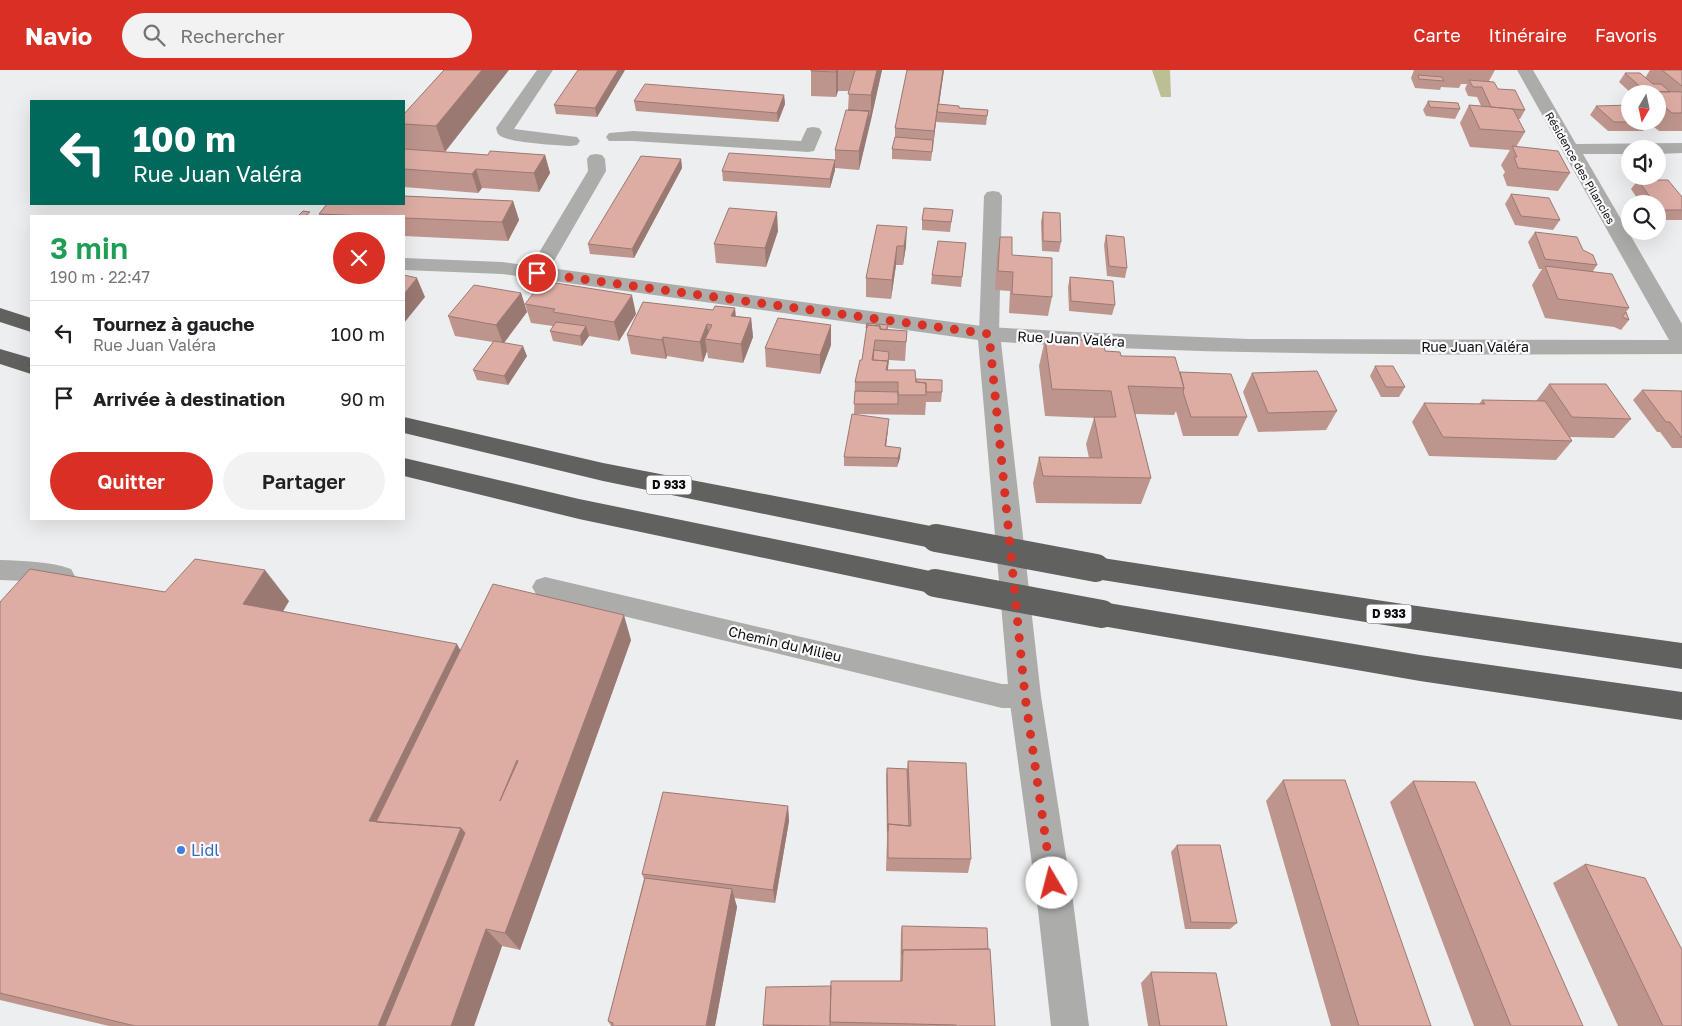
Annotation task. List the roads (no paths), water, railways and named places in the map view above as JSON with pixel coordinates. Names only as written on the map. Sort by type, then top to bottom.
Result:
[{"type":"highway","points":[[0,315],[30,325]]},
{"type":"highway","points":[[0,356],[30,366]]},
{"type":"highway","name":"D 933","points":[[405,425],[603,472],[1096,568],[1403,616],[1682,656]]},
{"type":"highway","points":[[405,467],[579,510],[935,583],[1102,614],[1420,668],[1682,706]]},
{"type":"street","points":[[545,70],[504,128],[506,132],[513,136],[588,146],[633,136],[808,147],[813,132]]},
{"type":"street","name":"Résidence des Pilancies","points":[[1525,70],[1682,343]]},
{"type":"street","points":[[537,273],[597,172],[588,146]]},
{"type":"street","points":[[1569,149],[1682,148]]},
{"type":"street","name":"Rue Juan Valéra","points":[[405,264],[502,268],[989,334],[1151,343],[1352,348],[1682,347]]},
{"type":"street","points":[[989,334],[1025,696],[1070,1026]]},
{"type":"lane","points":[[989,334],[993,196]]},
{"type":"lane","points":[[0,570],[28,570],[86,580]]},
{"type":"lane","name":"Chemin du Milieu","points":[[545,587],[1002,696],[1025,696]]},
{"type":"place","name":"Lidl","points":[[181,850]]}]
